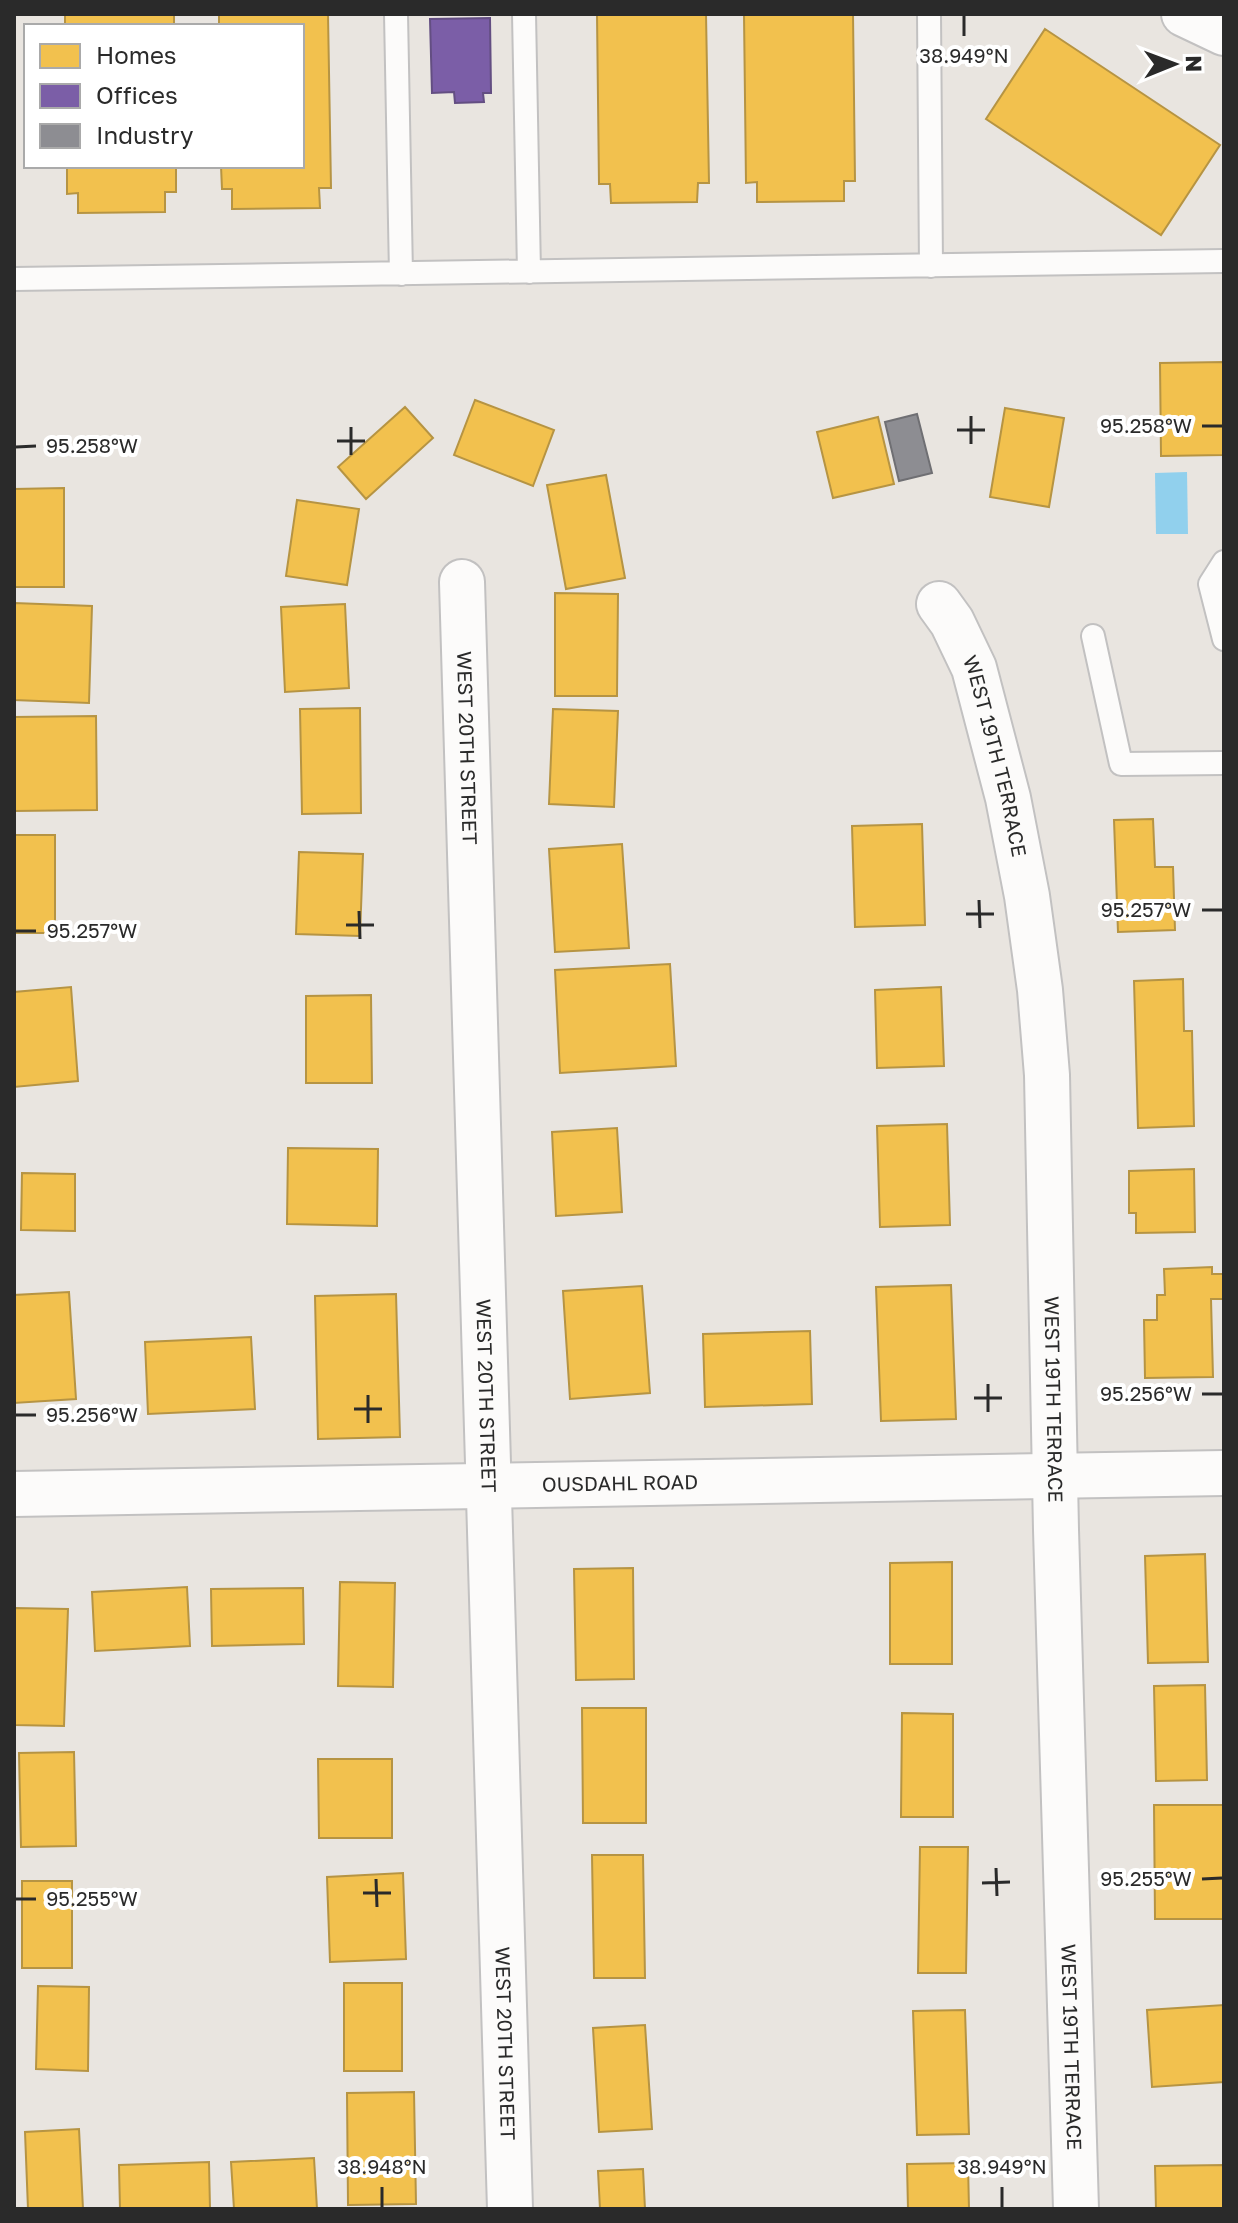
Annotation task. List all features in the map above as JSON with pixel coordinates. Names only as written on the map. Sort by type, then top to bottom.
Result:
[{"type":"street","points":[[1184,14],[1224,33]]},
{"type":"street","name":"WEST 20TH STREET","points":[[462,582],[510,2209]]},
{"type":"street","name":"WEST 19TH TERRACE","points":[[939,604],[952,622],[974,668],[1008,798],[1027,896],[1040,990],[1047,1075],[1076,2209]]},
{"type":"street","name":"OUSDAHL ROAD","points":[[14,1494],[1224,1473]]},
{"type":"lane","points":[[396,14],[401,274]]},
{"type":"lane","points":[[524,14],[529,272]]},
{"type":"lane","points":[[929,14],[931,266]]},
{"type":"lane","points":[[14,279],[1224,261]]},
{"type":"lane","points":[[1224,562],[1210,584],[1224,639]]},
{"type":"lane","points":[[1093,636],[1121,764],[1224,763]]},
{"type":"water","points":[[1187,472],[1188,534],[1156,534],[1155,473]]},
{"type":"building: Homes","points":[[65,14],[174,14],[174,24],[65,24]]},
{"type":"building: Homes","points":[[219,14],[328,14],[331,188],[319,188],[320,208],[232,209],[232,189],[222,189],[221,168],[304,168],[304,24],[219,24]]},
{"type":"building: Homes","points":[[597,14],[706,14],[709,183],[698,183],[697,202],[611,203],[610,184],[599,184]]},
{"type":"building: Homes","points":[[744,14],[853,14],[855,181],[844,181],[844,201],[757,202],[757,182],[746,183]]},
{"type":"building: Homes","points":[[1045,29],[1220,145],[1161,235],[986,119]]},
{"type":"building: Homes","points":[[67,168],[176,168],[176,192],[165,192],[165,212],[78,213],[78,193],[67,194]]},
{"type":"building: Homes","points":[[1224,362],[1224,455],[1161,456],[1160,363]]},
{"type":"building: Homes","points":[[475,400],[554,430],[533,486],[454,455]]},
{"type":"building: Homes","points":[[405,407],[433,438],[366,499],[338,467]]},
{"type":"building: Homes","points":[[1005,408],[1064,418],[1049,507],[990,497]]},
{"type":"building: Homes","points":[[878,417],[894,484],[833,498],[817,432]]},
{"type":"building: Homes","points":[[606,475],[625,578],[566,589],[547,485]]},
{"type":"building: Homes","points":[[64,488],[64,587],[14,587],[14,489]]},
{"type":"building: Homes","points":[[297,500],[359,509],[347,585],[286,576]]},
{"type":"building: Homes","points":[[555,593],[618,594],[617,696],[555,696]]},
{"type":"building: Homes","points":[[14,603],[92,606],[89,703],[14,700]]},
{"type":"building: Homes","points":[[345,604],[349,688],[285,692],[281,607]]},
{"type":"building: Homes","points":[[360,708],[361,813],[302,814],[300,709]]},
{"type":"building: Homes","points":[[553,709],[618,711],[614,807],[549,804]]},
{"type":"building: Homes","points":[[96,716],[97,810],[14,811],[14,717]]},
{"type":"building: Homes","points":[[1153,819],[1155,867],[1173,867],[1175,930],[1118,932],[1114,820]]},
{"type":"building: Homes","points":[[922,824],[925,925],[855,927],[852,826]]},
{"type":"building: Homes","points":[[14,835],[55,835],[55,933],[14,933]]},
{"type":"building: Homes","points":[[622,844],[629,948],[555,952],[549,849]]},
{"type":"building: Homes","points":[[299,852],[363,854],[360,936],[296,934]]},
{"type":"building: Homes","points":[[670,964],[676,1066],[560,1073],[555,970]]},
{"type":"building: Homes","points":[[1183,979],[1184,1031],[1192,1031],[1194,1126],[1138,1128],[1134,981]]},
{"type":"building: Homes","points":[[71,987],[78,1081],[14,1087],[14,992]]},
{"type":"building: Homes","points":[[941,987],[944,1066],[877,1068],[875,990]]},
{"type":"building: Homes","points":[[371,995],[372,1083],[306,1083],[306,996]]},
{"type":"building: Homes","points":[[947,1124],[950,1225],[880,1227],[877,1126]]},
{"type":"building: Homes","points":[[617,1128],[622,1212],[556,1216],[552,1132]]},
{"type":"building: Homes","points":[[288,1148],[378,1149],[377,1226],[287,1224]]},
{"type":"building: Homes","points":[[1194,1169],[1195,1232],[1136,1233],[1136,1213],[1129,1213],[1129,1171]]},
{"type":"building: Homes","points":[[22,1173],[75,1174],[75,1231],[21,1230]]},
{"type":"building: Homes","points":[[1212,1267],[1212,1274],[1224,1274],[1224,1299],[1211,1299],[1213,1377],[1145,1378],[1144,1320],[1157,1320],[1157,1295],[1165,1295],[1164,1269]]},
{"type":"building: Homes","points":[[951,1285],[956,1419],[881,1421],[876,1287]]},
{"type":"building: Homes","points":[[642,1286],[650,1393],[570,1399],[563,1291]]},
{"type":"building: Homes","points":[[69,1292],[76,1399],[14,1403],[14,1295]]},
{"type":"building: Homes","points":[[396,1294],[400,1437],[318,1439],[315,1296]]},
{"type":"building: Homes","points":[[810,1331],[812,1404],[705,1407],[703,1334]]},
{"type":"building: Homes","points":[[251,1337],[255,1409],[148,1414],[145,1342]]},
{"type":"building: Homes","points":[[1205,1554],[1208,1662],[1148,1663],[1145,1556]]},
{"type":"building: Homes","points":[[952,1562],[952,1664],[890,1664],[890,1563]]},
{"type":"building: Homes","points":[[633,1568],[634,1679],[576,1680],[574,1569]]},
{"type":"building: Homes","points":[[340,1582],[395,1583],[393,1687],[338,1686]]},
{"type":"building: Homes","points":[[187,1587],[190,1646],[95,1651],[92,1592]]},
{"type":"building: Homes","points":[[303,1588],[304,1644],[212,1646],[211,1589]]},
{"type":"building: Homes","points":[[14,1608],[68,1609],[64,1726],[14,1725]]},
{"type":"building: Homes","points":[[1205,1685],[1207,1780],[1156,1781],[1154,1686]]},
{"type":"building: Homes","points":[[582,1708],[646,1708],[646,1823],[583,1823]]},
{"type":"building: Homes","points":[[902,1713],[953,1714],[953,1817],[901,1817]]},
{"type":"building: Homes","points":[[74,1752],[76,1846],[21,1847],[19,1753]]},
{"type":"building: Homes","points":[[318,1759],[392,1759],[392,1838],[319,1838]]},
{"type":"building: Homes","points":[[1154,1805],[1223,1805],[1224,1919],[1155,1919]]},
{"type":"building: Homes","points":[[920,1847],[968,1847],[966,1973],[918,1973]]},
{"type":"building: Homes","points":[[592,1855],[643,1855],[645,1978],[594,1978]]},
{"type":"building: Homes","points":[[403,1873],[406,1959],[330,1962],[327,1877]]},
{"type":"building: Homes","points":[[22,1881],[72,1881],[72,1968],[22,1968]]},
{"type":"building: Homes","points":[[344,1983],[402,1983],[402,2071],[344,2071]]},
{"type":"building: Homes","points":[[38,1986],[89,1987],[88,2071],[36,2069]]},
{"type":"building: Homes","points":[[1224,2005],[1224,2082],[1152,2087],[1147,2010]]},
{"type":"building: Homes","points":[[965,2010],[969,2134],[917,2135],[913,2011]]},
{"type":"building: Homes","points":[[645,2025],[652,2129],[599,2132],[593,2028]]},
{"type":"building: Homes","points":[[414,2092],[416,2204],[348,2205],[347,2093]]},
{"type":"building: Homes","points":[[79,2129],[83,2209],[28,2209],[25,2132]]},
{"type":"building: Homes","points":[[314,2158],[317,2209],[234,2209],[231,2162]]},
{"type":"building: Homes","points":[[209,2162],[210,2209],[120,2209],[119,2165]]},
{"type":"building: Homes","points":[[968,2163],[969,2209],[908,2209],[907,2164]]},
{"type":"building: Homes","points":[[1224,2165],[1224,2209],[1156,2209],[1155,2166]]},
{"type":"building: Homes","points":[[643,2169],[645,2209],[600,2209],[598,2171]]},
{"type":"building: Offices","points":[[490,18],[491,93],[483,93],[484,102],[455,103],[454,92],[432,93],[430,19]]},
{"type":"building: Industry","points":[[917,414],[932,473],[899,481],[885,422]]}]
